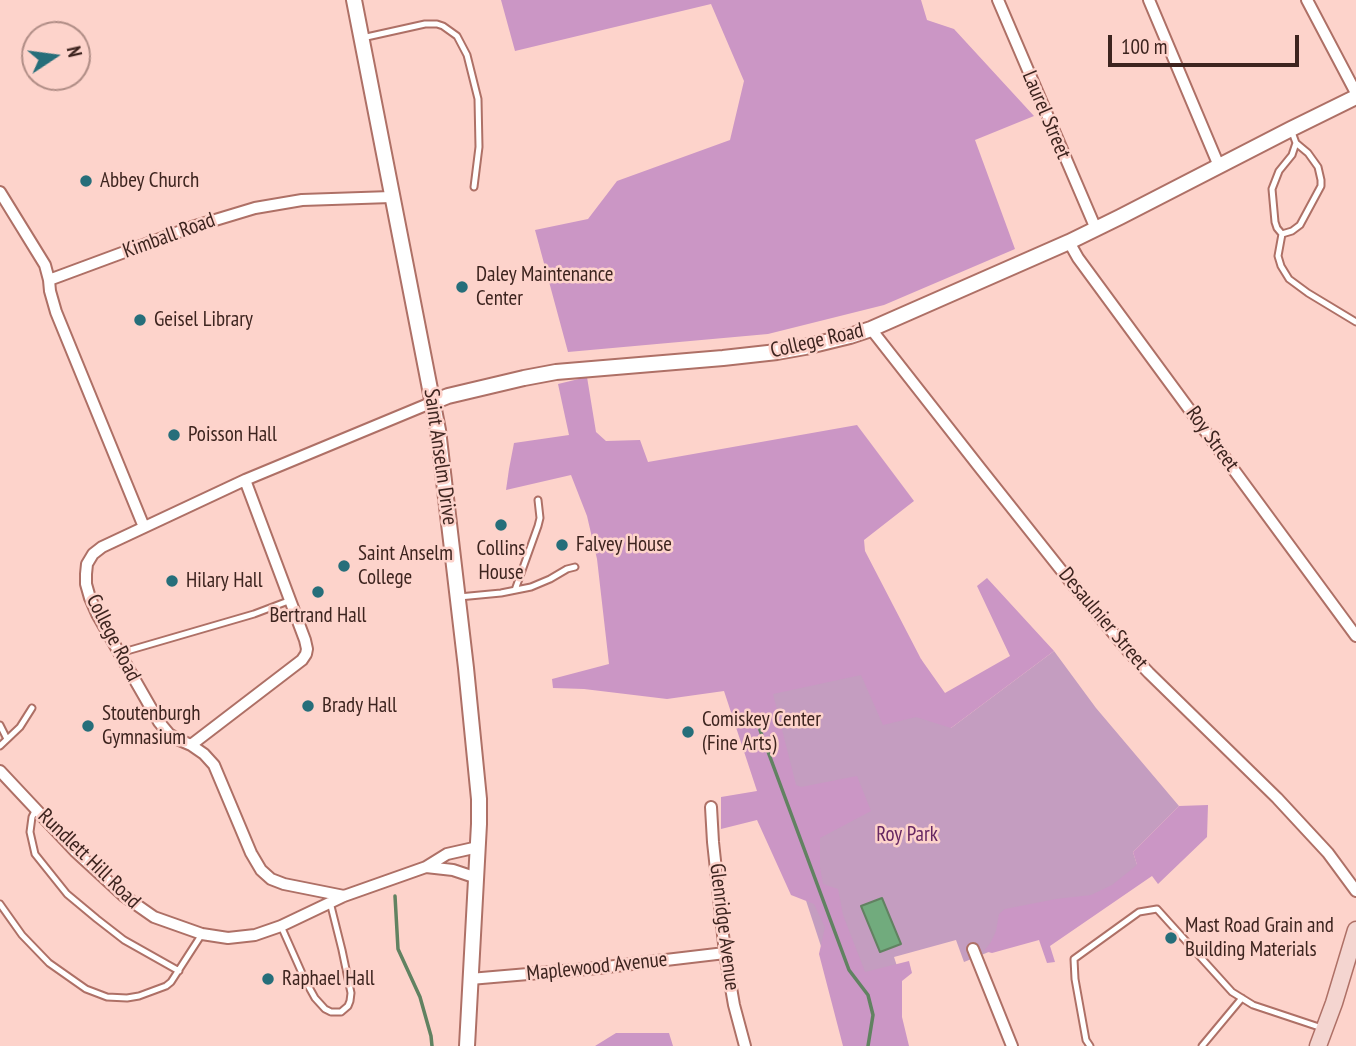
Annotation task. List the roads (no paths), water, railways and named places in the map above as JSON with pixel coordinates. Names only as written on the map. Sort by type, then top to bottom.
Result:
[{"type":"main road","points":[[1318,1046],[1356,930]]},
{"type":"street","name":"Saint Anselm Drive","points":[[354,0],[433,402],[459,597],[478,799],[477,878],[467,1046]]},
{"type":"street","name":"Laurel Street","points":[[998,0],[1096,229]]},
{"type":"street","points":[[1149,0],[1219,166]]},
{"type":"street","points":[[1307,0],[1356,95]]},
{"type":"street","name":"College Road","points":[[344,896],[284,884],[264,873],[251,853],[214,765],[204,754],[165,730],[118,653],[90,598],[86,584],[88,564],[93,554],[102,547],[245,480],[448,396],[534,376],[777,352],[827,343],[872,329],[1069,242],[1219,166],[1294,136],[1356,95]]},
{"type":"street","points":[[0,192],[45,265],[56,312],[144,527]]},
{"type":"street","name":"Kimball Road","points":[[49,280],[192,227],[255,208],[302,200],[391,197]]},
{"type":"street","name":"Roy Street","points":[[1069,242],[1078,258],[1356,636]]},
{"type":"street","name":"Desaulnier Street","points":[[872,329],[1069,580],[1129,652],[1277,798],[1328,853],[1356,891]]},
{"type":"street","points":[[191,745],[302,660],[306,654],[305,640],[245,480]]},
{"type":"street","name":"Rundlett Hill Road","points":[[0,771],[97,872],[133,904],[154,917],[202,934],[248,936],[281,926],[344,896],[426,867],[447,854],[478,847]]},
{"type":"street","name":"Glenridge Avenue","points":[[711,807],[725,953],[734,1005],[745,1046]]},
{"type":"street","name":"Rundlett Hill Road","points":[[426,867],[453,870],[477,878]]},
{"type":"street","points":[[973,949],[1012,1046]]},
{"type":"street","name":"Maplewood Avenue","points":[[470,979],[725,953]]},
{"type":"lane","points":[[361,38],[425,24],[443,26],[457,36],[467,55],[478,107],[479,147],[474,187]]},
{"type":"lane","points":[[1282,234],[1300,225],[1321,186],[1315,161],[1294,136]]},
{"type":"lane","points":[[1282,234],[1275,222],[1272,189],[1279,171],[1292,155],[1294,136]]},
{"type":"lane","points":[[1282,234],[1278,256],[1289,279],[1356,322]]},
{"type":"lane","points":[[515,590],[538,526],[538,500]]},
{"type":"lane","points":[[459,597],[541,584],[575,567]]},
{"type":"lane","points":[[118,653],[254,614],[290,600]]},
{"type":"lane","points":[[0,746],[20,727],[32,708]]},
{"type":"lane","points":[[0,725],[7,740]]},
{"type":"lane","points":[[36,809],[30,824],[35,854],[67,894],[124,940],[179,971]]},
{"type":"lane","points":[[281,926],[305,980],[320,1005],[331,1012],[341,1012],[351,1001],[351,993],[330,902]]},
{"type":"lane","points":[[0,904],[22,935],[49,963],[76,983],[97,994],[117,998],[149,994],[166,986],[179,971],[202,934]]},
{"type":"lane","points":[[1090,1046],[1086,1040],[1074,959],[1139,912],[1157,909],[1232,992],[1253,1005],[1325,1029]]},
{"type":"lane","points":[[1202,1046],[1242,998]]},
{"type":"waterway","points":[[760,730],[849,970],[868,995],[873,1015],[868,1046]]},
{"type":"waterway","points":[[395,896],[398,949],[420,997],[432,1046]]},
{"type":"place","name":"Abbey Church","points":[[86,181]]},
{"type":"place","name":"Daley Maintenance Center","points":[[462,287]]},
{"type":"place","name":"Geisel Library","points":[[140,320]]},
{"type":"place","name":"Poisson Hall","points":[[174,435]]},
{"type":"place","name":"Collins House","points":[[501,525]]},
{"type":"place","name":"Falvey House","points":[[562,545]]},
{"type":"place","name":"Saint Anselm College","points":[[344,566]]},
{"type":"place","name":"Hilary Hall","points":[[172,581]]},
{"type":"place","name":"Bertrand Hall","points":[[318,592]]},
{"type":"place","name":"Brady Hall","points":[[308,706]]},
{"type":"place","name":"Stoutenburgh Gymnasium","points":[[88,726]]},
{"type":"place","name":"Comiskey Center (Fine Arts)","points":[[688,732]]},
{"type":"place","name":"Mast Road Grain and Building Materials","points":[[1171,938]]},
{"type":"place","name":"Raphael Hall","points":[[268,979]]},
{"type":"park label","name":"Roy Park","points":[[907,835]]}]
